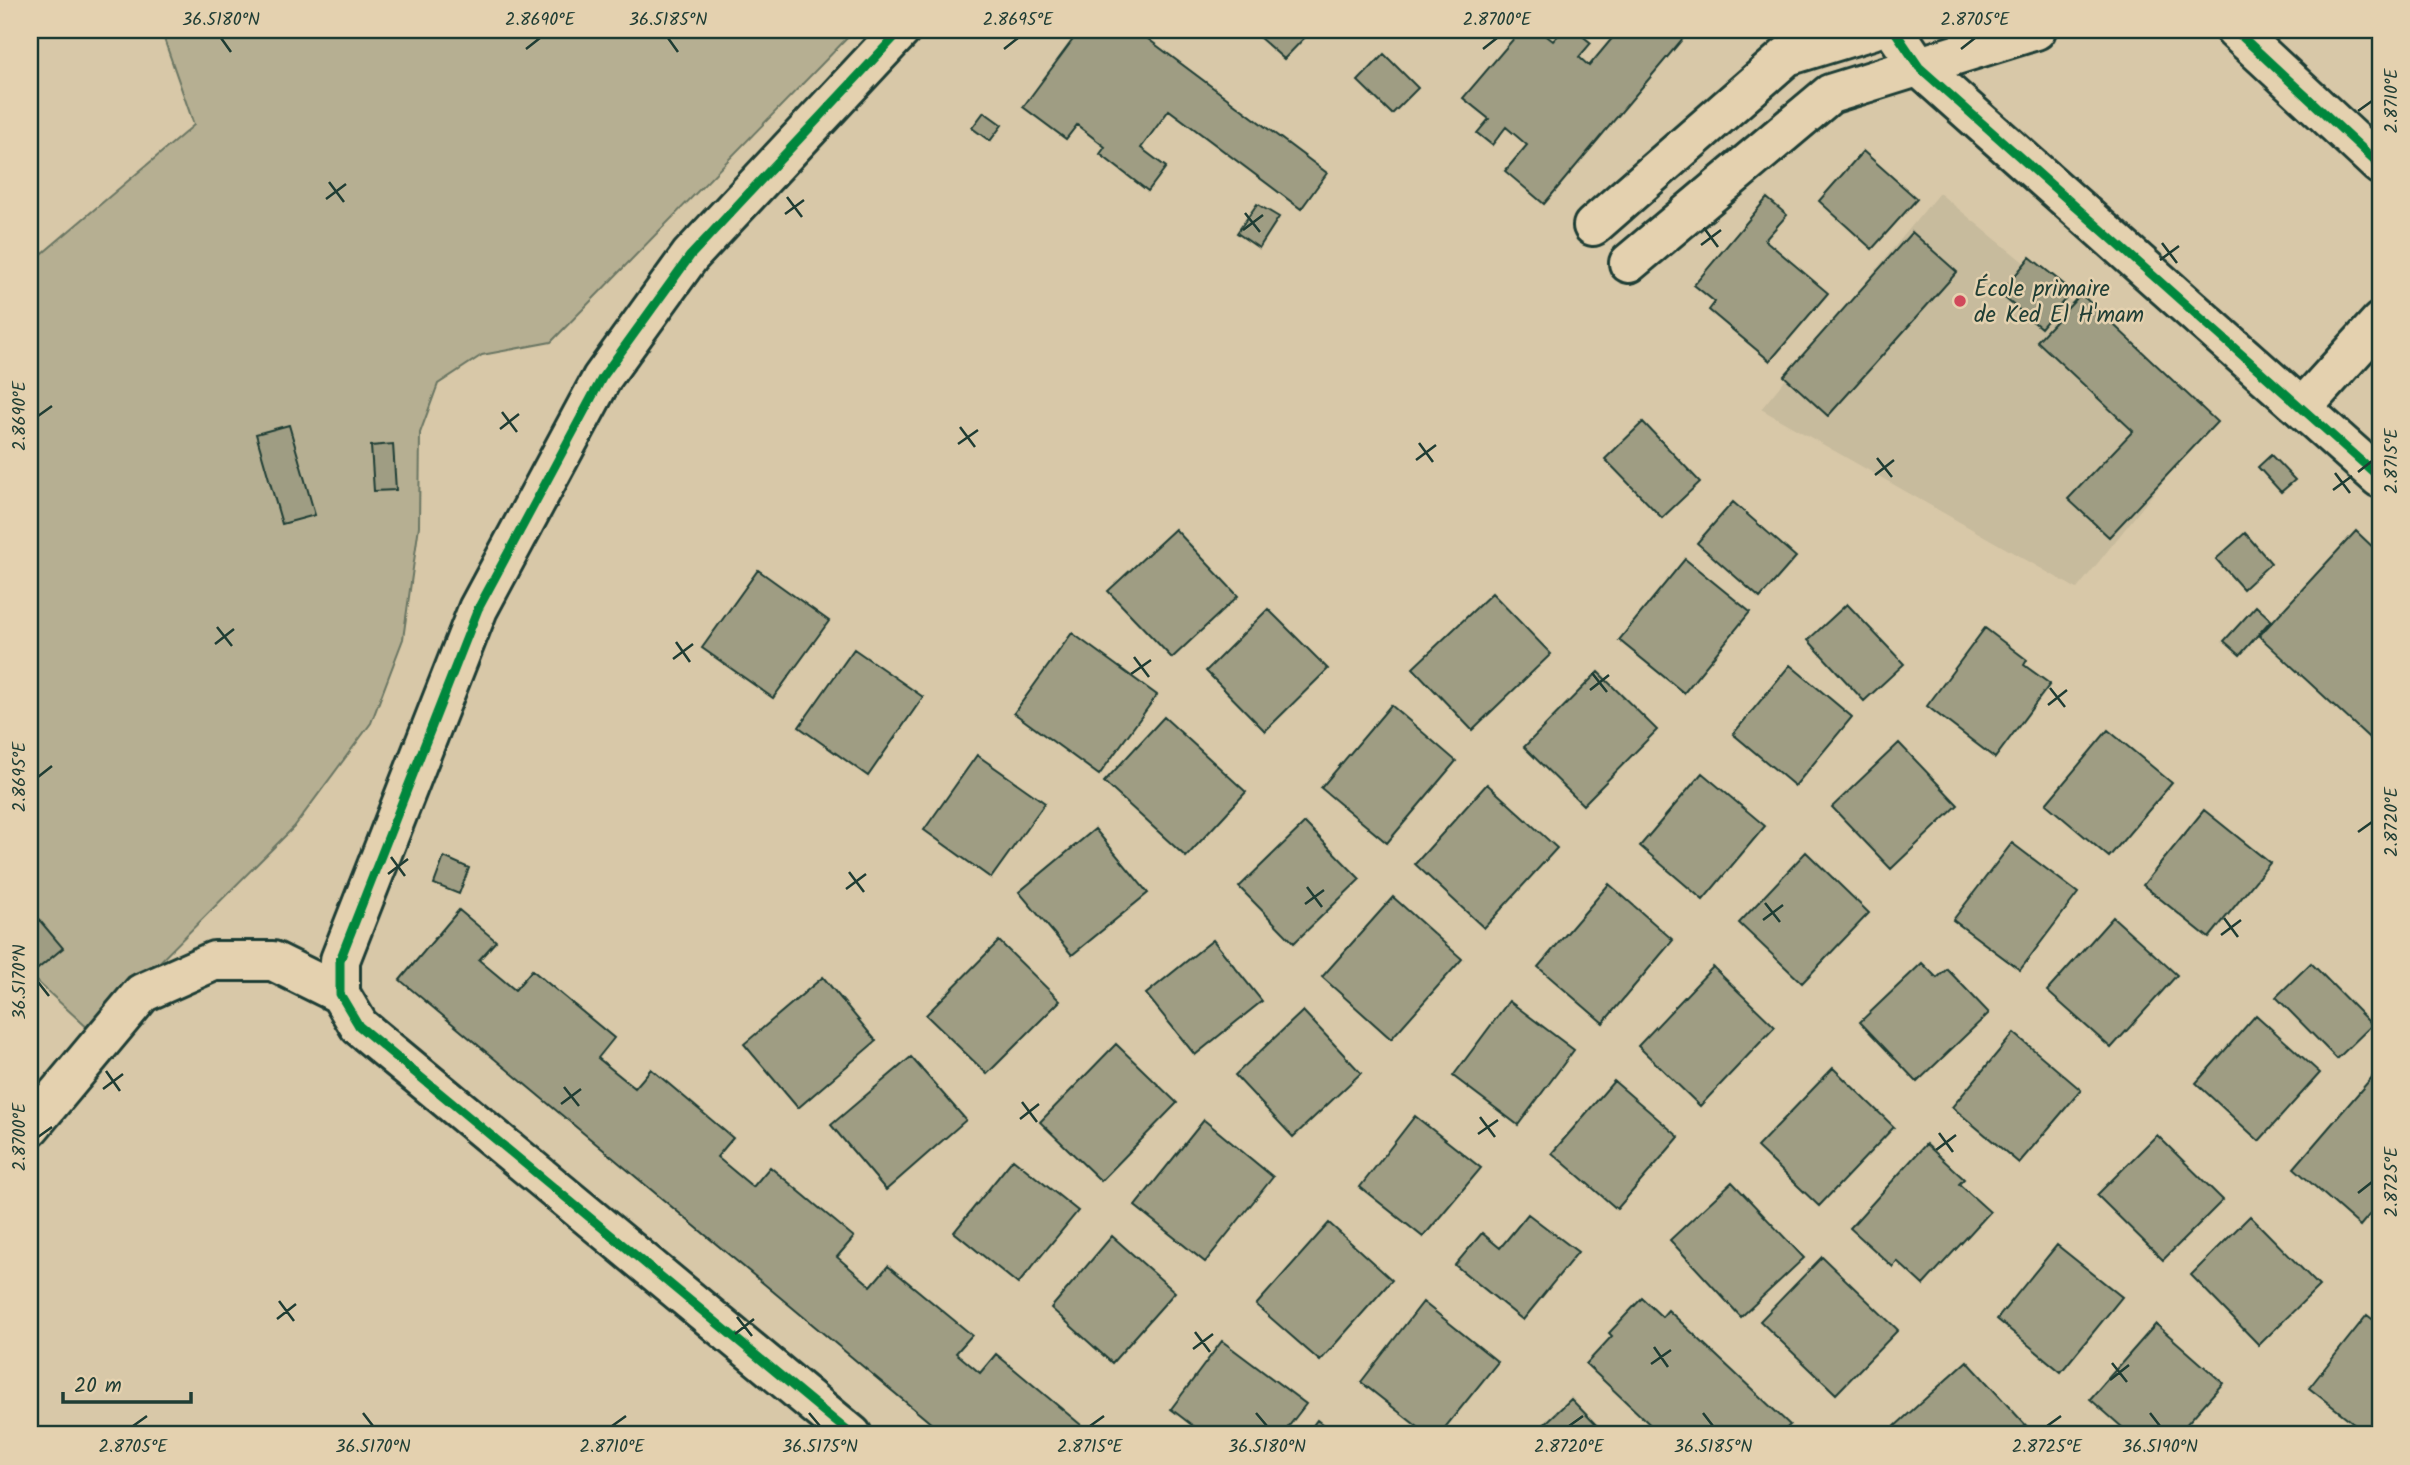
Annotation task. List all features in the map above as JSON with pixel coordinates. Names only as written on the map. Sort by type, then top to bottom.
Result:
[{"type":"street","points":[[852,1435],[359,1026],[340,994],[340,960],[478,609],[602,378],[690,256],[901,30]]},
{"type":"street","points":[[1593,226],[1787,56],[1872,30]]},
{"type":"street","points":[[1894,30],[1919,67],[2380,478]]},
{"type":"street","points":[[1629,263],[1830,94],[2036,30]]},
{"type":"street","points":[[2235,30],[2380,164]]},
{"type":"street","points":[[2302,408],[2380,323]]},
{"type":"street","points":[[30,1127],[142,993],[214,961],[273,961],[340,994]]},
{"type":"shaded area","points":[[161,30],[855,30],[551,342],[482,355],[438,384],[420,433],[419,526],[403,639],[371,723],[294,827],[91,1031],[30,975],[30,264],[194,125]]},
{"type":"shaded area","name":"École primaire de Ked El H'mam","points":[[1939,193],[2214,418],[2077,589],[1761,409]]},
{"type":"building","points":[[1080,30],[1136,30],[1327,173],[1301,209],[1169,110],[1141,148],[1166,167],[1148,191],[1100,154],[1105,147],[1077,125],[1066,139],[1023,107]]},
{"type":"building","points":[[1251,30],[1312,30],[1284,59]]},
{"type":"building","points":[[1521,30],[1539,30],[1553,41],[1563,30],[1575,30],[1591,43],[1579,57],[1589,66],[1619,30],[1690,30],[1544,204],[1505,171],[1527,145],[1506,127],[1492,145],[1477,133],[1489,119],[1463,98]]},
{"type":"building","points":[[1384,54],[1418,88],[1392,114],[1358,81]]},
{"type":"building","points":[[984,112],[1002,125],[990,141],[972,128]]},
{"type":"building","points":[[1863,151],[1917,199],[1872,249],[1819,201]]},
{"type":"building","points":[[1767,198],[1787,215],[1765,240],[1828,293],[1770,361],[1709,310],[1715,302],[1694,285]]},
{"type":"building","points":[[1257,204],[1279,217],[1259,248],[1237,233]]},
{"type":"building","points":[[1912,232],[1957,272],[1828,416],[1784,376]]},
{"type":"building","points":[[2030,257],[2072,291],[2041,328],[2000,294]]},
{"type":"building","points":[[2081,294],[2217,422],[2109,537],[2068,499],[2133,431],[2037,341]]},
{"type":"building","points":[[1643,422],[1700,482],[1662,518],[1605,459]]},
{"type":"building","points":[[289,425],[315,515],[282,524],[256,434]]},
{"type":"building","points":[[393,444],[396,490],[374,491],[371,446]]},
{"type":"building","points":[[2271,455],[2295,480],[2281,492],[2258,467]]},
{"type":"building","points":[[1733,502],[1796,557],[1760,598],[1697,543]]},
{"type":"building","points":[[1175,529],[1238,596],[1172,658],[1108,591]]},
{"type":"building","points":[[2356,531],[2380,554],[2380,748],[2259,636]]},
{"type":"building","points":[[2245,533],[2271,563],[2243,589],[2216,559]]},
{"type":"building","points":[[1685,559],[1750,612],[1684,693],[1619,640]]},
{"type":"building","points":[[758,570],[829,621],[773,698],[702,648]]},
{"type":"building","points":[[1492,593],[1551,654],[1472,730],[1413,668]]},
{"type":"building","points":[[1847,604],[1904,664],[1864,701],[1808,640]]},
{"type":"building","points":[[2256,606],[2271,620],[2240,655],[2224,641]]},
{"type":"building","points":[[1268,609],[1328,669],[1265,731],[1206,671]]},
{"type":"building","points":[[1985,628],[2027,660],[2024,665],[2050,684],[1995,758],[1927,706]]},
{"type":"building","points":[[1072,633],[1157,695],[1099,775],[1014,713]]},
{"type":"building","points":[[854,649],[923,697],[868,776],[799,727]]},
{"type":"building","points":[[1790,665],[1852,717],[1795,786],[1733,734]]},
{"type":"building","points":[[1598,672],[1657,730],[1583,805],[1524,747]]},
{"type":"building","points":[[1391,705],[1456,761],[1387,843],[1321,788]]},
{"type":"building","points":[[1164,717],[1246,792],[1186,857],[1104,782]]},
{"type":"building","points":[[2108,730],[2172,783],[2109,857],[2046,804]]},
{"type":"building","points":[[1899,743],[1958,805],[1891,869],[1832,807]]},
{"type":"building","points":[[977,755],[1045,803],[991,878],[924,830]]},
{"type":"building","points":[[1702,773],[1765,826],[1703,900],[1640,846]]},
{"type":"building","points":[[1487,784],[1557,848],[1484,928],[1415,864]]},
{"type":"building","points":[[2204,810],[2270,863],[2209,938],[2143,885]]},
{"type":"building","points":[[1305,823],[1360,879],[1294,943],[1239,887]]},
{"type":"building","points":[[1095,829],[1148,893],[1072,955],[1019,892]]},
{"type":"building","points":[[2012,843],[2078,893],[2020,970],[1953,920]]},
{"type":"building","points":[[1806,852],[1869,913],[1802,983],[1739,923]]},
{"type":"building","points":[[444,857],[469,868],[459,894],[434,884]]},
{"type":"building","points":[[1609,884],[1673,940],[1603,1023],[1538,967]]},
{"type":"building","points":[[1393,897],[1462,959],[1391,1039],[1322,977]]},
{"type":"building","points":[[31,910],[63,948],[34,972],[30,967]]},
{"type":"building","points":[[459,910],[496,941],[479,960],[515,990],[532,970],[614,1038],[598,1058],[635,1088],[651,1069],[733,1138],[717,1157],[753,1187],[770,1167],[854,1237],[837,1257],[871,1286],[888,1266],[972,1335],[956,1353],[980,1373],[996,1354],[1093,1435],[945,1435],[400,980]]},
{"type":"building","points":[[2113,917],[2177,975],[2111,1048],[2047,991]]},
{"type":"building","points":[[1213,940],[1262,1001],[1195,1055],[1146,994]]},
{"type":"building","points":[[999,941],[1060,1001],[987,1074],[926,1015]]},
{"type":"building","points":[[1922,963],[1937,978],[1947,969],[1989,1013],[1917,1082],[1860,1022]]},
{"type":"building","points":[[2311,963],[2372,1025],[2337,1059],[2276,997]]},
{"type":"building","points":[[1713,967],[1775,1027],[1700,1106],[1638,1046]]},
{"type":"building","points":[[823,977],[876,1041],[798,1108],[744,1044]]},
{"type":"building","points":[[1509,1001],[1574,1050],[1518,1125],[1453,1076]]},
{"type":"building","points":[[1303,1011],[1361,1073],[1293,1137],[1235,1075]]},
{"type":"building","points":[[2256,1015],[2320,1073],[2259,1141],[2196,1083]]},
{"type":"building","points":[[2014,1033],[2081,1090],[2019,1163],[1952,1107]]},
{"type":"building","points":[[1116,1044],[1177,1103],[1101,1181],[1040,1122]]},
{"type":"building","points":[[911,1057],[966,1120],[886,1190],[831,1125]]},
{"type":"building","points":[[1833,1068],[1894,1127],[1819,1206],[1757,1147]]},
{"type":"building","points":[[2380,1068],[2380,1202],[2360,1226],[2294,1168]]},
{"type":"building","points":[[1614,1081],[1679,1137],[1617,1209],[1552,1153]]},
{"type":"building","points":[[1415,1116],[1481,1168],[1423,1237],[1360,1187]]},
{"type":"building","points":[[1204,1120],[1273,1177],[1205,1262],[1135,1206]]},
{"type":"building","points":[[2157,1135],[2223,1200],[2163,1260],[2097,1195]]},
{"type":"building","points":[[1926,1144],[1964,1179],[1959,1184],[1990,1212],[1923,1285],[1897,1261],[1893,1267],[1850,1228]]},
{"type":"building","points":[[1013,1159],[1078,1211],[1018,1284],[954,1232]]},
{"type":"building","points":[[1732,1182],[1804,1258],[1741,1317],[1670,1240]]},
{"type":"building","points":[[1528,1214],[1578,1252],[1523,1320],[1455,1265],[1482,1233],[1500,1248]]},
{"type":"building","points":[[2250,1216],[2319,1286],[2259,1345],[2191,1275]]},
{"type":"building","points":[[1329,1223],[1392,1280],[1320,1361],[1256,1305]]},
{"type":"building","points":[[1112,1236],[1175,1292],[1112,1363],[1051,1308]]},
{"type":"building","points":[[2057,1245],[2122,1297],[2061,1372],[1997,1319]]},
{"type":"building","points":[[1822,1257],[1898,1330],[1836,1394],[1760,1321]]},
{"type":"building","points":[[1642,1298],[1662,1317],[1668,1310],[1790,1425],[1780,1435],[1661,1435],[1586,1364],[1612,1336],[1609,1333]]},
{"type":"building","points":[[1423,1302],[1498,1362],[1439,1435],[1428,1435],[1361,1382]]},
{"type":"building","points":[[2367,1315],[2380,1325],[2380,1430],[2376,1435],[2369,1435],[2309,1388]]},
{"type":"building","points":[[2156,1324],[2223,1383],[2177,1435],[2131,1435],[2090,1399]]},
{"type":"building","points":[[1222,1341],[1306,1404],[1282,1435],[1205,1435],[1171,1409]]},
{"type":"building","points":[[1967,1361],[2031,1431],[2026,1435],[1902,1435],[1894,1427]]},
{"type":"building","points":[[1571,1399],[1606,1435],[1533,1435]]},
{"type":"building","points":[[1317,1420],[1336,1435],[1306,1435]]},
{"type":"cycle path","points":[[852,1435],[359,1026],[340,994],[340,960],[478,609],[602,378],[690,256],[901,30]]},
{"type":"cycle path","points":[[1894,30],[1919,67],[2380,478]]},
{"type":"cycle path","points":[[2235,30],[2380,165]]},
{"type":"place","name":"École primaire de Ked El H'mam","points":[[1960,301]]}]
